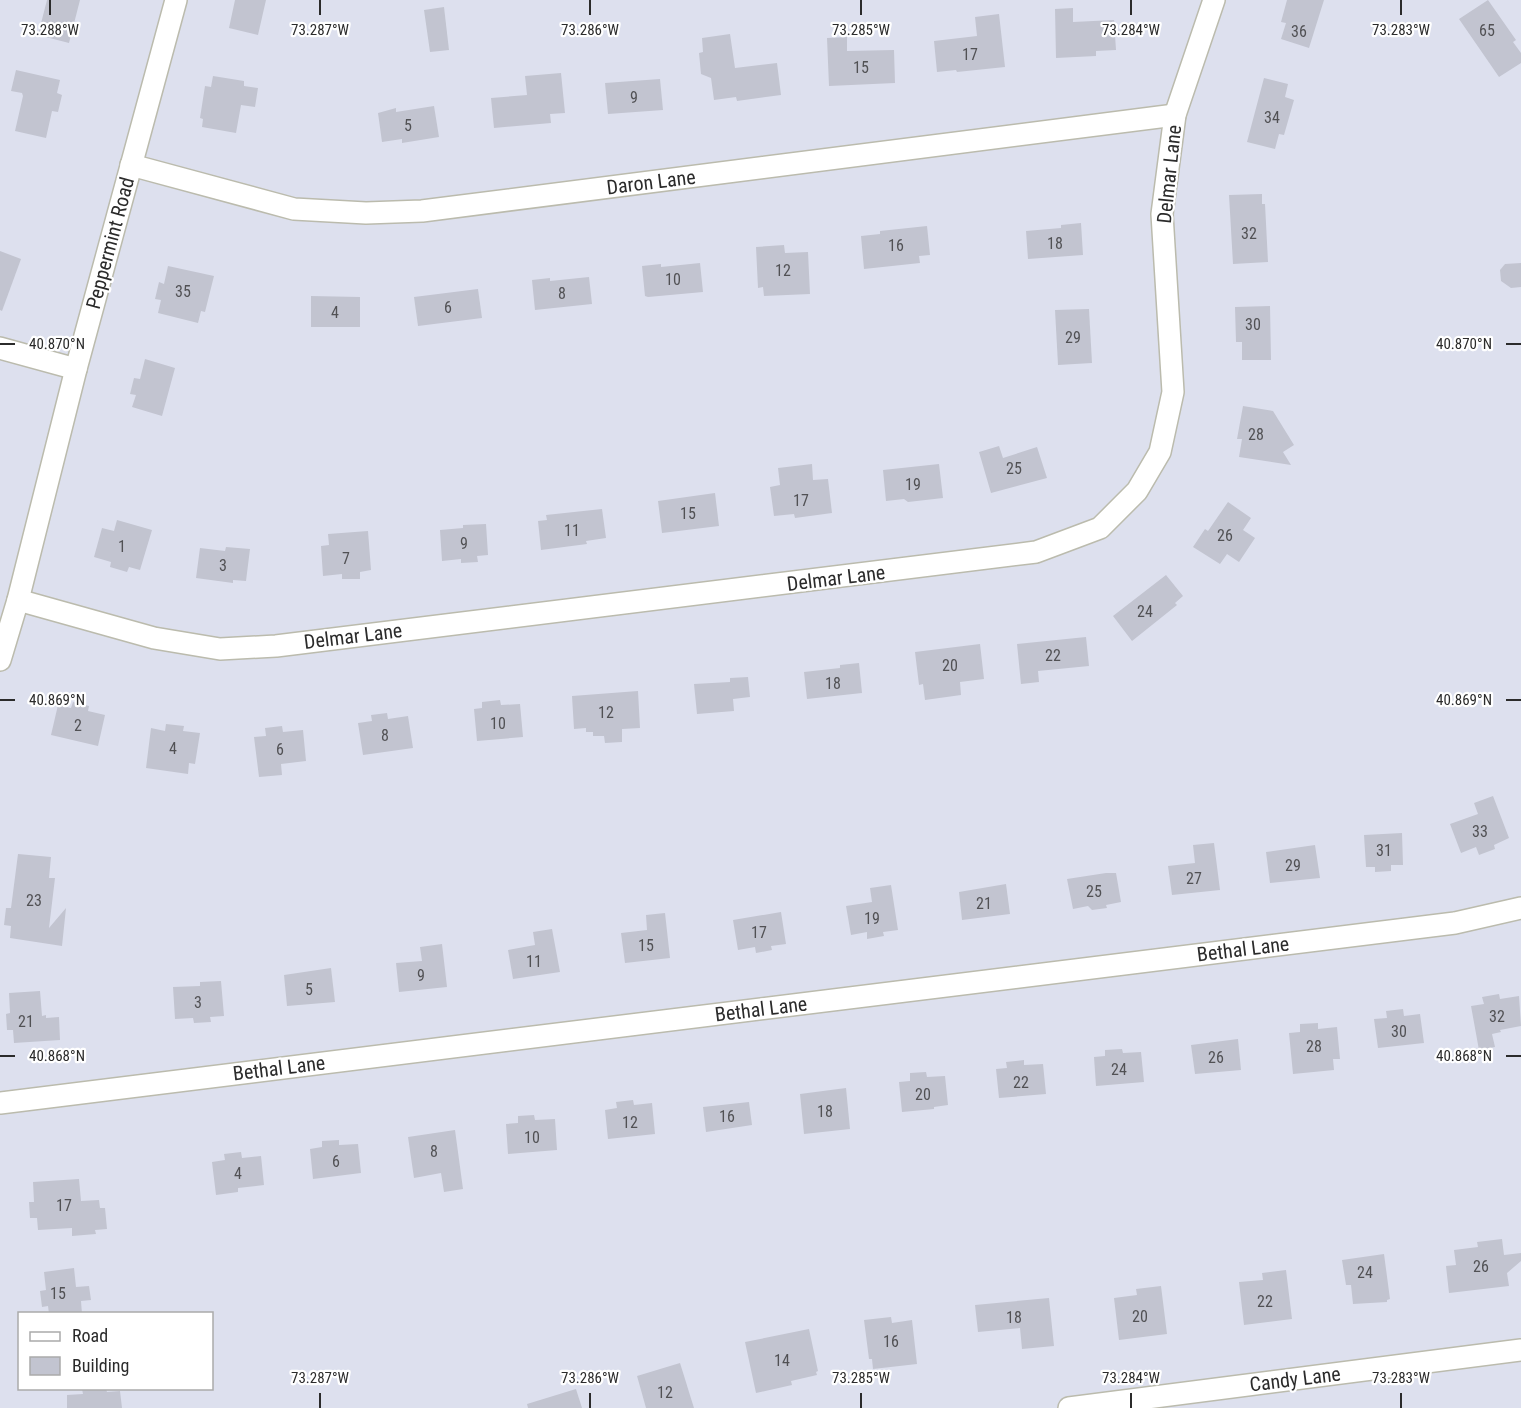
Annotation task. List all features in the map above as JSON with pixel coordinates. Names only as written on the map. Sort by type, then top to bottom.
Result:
[{"type":"street","name":"Peppermint Road","points":[[0,660],[18,600],[76,369],[176,0]]},
{"type":"street","name":"Delmar Lane","points":[[18,600],[154,638],[220,649],[276,646],[1036,552],[1100,528],[1137,491],[1160,452],[1173,392],[1162,214],[1175,115],[1214,0]]},
{"type":"street","name":"Daron Lane","points":[[131,165],[294,209],[366,213],[422,211],[1175,115]]},
{"type":"street","points":[[0,348],[76,369]]},
{"type":"street","name":"Bethal Lane","points":[[0,1103],[1443,924],[1521,908]]},
{"type":"street","name":"Candy Lane","points":[[1069,1408],[1521,1350]]},
{"type":"building","points":[[47,0],[80,0],[69,43],[38,35]]},
{"type":"building","points":[[235,0],[266,0],[258,35],[229,28]]},
{"type":"building","points":[[1287,0],[1324,0],[1309,48],[1281,39],[1286,23],[1281,22]]},
{"type":"building","points":[[1488,0],[1516,40],[1513,42],[1521,53],[1521,63],[1499,77],[1459,19]]},
{"type":"building","points":[[444,7],[449,50],[430,52],[424,10]]},
{"type":"building","points":[[1073,8],[1073,22],[1114,20],[1116,50],[1096,51],[1096,56],[1056,58],[1055,9]]},
{"type":"building","points":[[999,14],[1005,67],[937,72],[934,41],[977,36],[975,17]]},
{"type":"building","points":[[730,34],[735,68],[777,63],[781,95],[737,101],[736,97],[714,100],[711,78],[701,74],[699,53],[703,52],[702,38]]},
{"type":"building","points":[[847,37],[847,51],[894,50],[895,83],[829,86],[827,38]]},
{"type":"building","points":[[16,70],[60,80],[57,93],[62,95],[58,112],[52,111],[46,138],[15,131],[23,96],[22,93],[11,91]]},
{"type":"building","points":[[561,73],[565,113],[550,114],[551,123],[494,128],[491,98],[527,95],[525,76]]},
{"type":"building","points":[[213,76],[244,81],[244,86],[258,88],[255,107],[241,105],[236,133],[202,127],[203,119],[200,118],[205,86],[211,87]]},
{"type":"building","points":[[1264,78],[1288,84],[1285,97],[1294,100],[1284,135],[1279,134],[1275,149],[1247,142]]},
{"type":"building","points":[[660,79],[663,110],[608,114],[605,83]]},
{"type":"building","points":[[434,106],[439,137],[402,143],[402,139],[382,142],[378,113],[396,108],[396,112]]},
{"type":"building","points":[[1262,194],[1262,204],[1265,204],[1268,262],[1233,264],[1229,195]]},
{"type":"building","points":[[1081,223],[1083,255],[1028,259],[1026,231],[1061,228],[1061,225]]},
{"type":"building","points":[[927,226],[930,255],[919,256],[920,263],[864,269],[861,236],[880,234],[880,231]]},
{"type":"building","points":[[784,245],[785,253],[808,252],[810,294],[764,296],[763,287],[758,288],[756,247]]},
{"type":"building","points":[[0,251],[21,259],[2,311],[0,310]]},
{"type":"building","points":[[700,263],[703,292],[645,296],[642,266],[661,264],[661,267]]},
{"type":"building","points":[[1521,263],[1521,287],[1511,288],[1501,281],[1500,270],[1505,264]]},
{"type":"building","points":[[168,266],[214,276],[205,312],[201,311],[198,323],[158,313],[161,300],[155,299],[159,282],[164,284]]},
{"type":"building","points":[[589,277],[592,304],[535,310],[532,280],[550,278],[550,281]]},
{"type":"building","points":[[478,289],[482,318],[418,326],[414,297]]},
{"type":"building","points":[[311,296],[360,297],[360,327],[311,327]]},
{"type":"building","points":[[1270,306],[1271,360],[1242,360],[1242,342],[1236,342],[1235,307]]},
{"type":"building","points":[[1089,309],[1092,363],[1058,365],[1055,310]]},
{"type":"building","points":[[145,359],[175,368],[162,416],[132,407],[136,395],[130,394],[134,378],[140,379]]},
{"type":"building","points":[[1243,406],[1273,411],[1294,445],[1283,452],[1291,465],[1239,457],[1242,439],[1237,439]]},
{"type":"building","points":[[999,446],[1003,458],[1037,447],[1047,478],[991,493],[979,452]]},
{"type":"building","points":[[812,464],[813,480],[828,479],[832,513],[795,518],[794,514],[774,516],[770,487],[780,485],[778,468]]},
{"type":"building","points":[[939,464],[943,498],[908,502],[904,499],[886,501],[883,470]]},
{"type":"building","points":[[715,493],[719,526],[662,533],[658,501]]},
{"type":"building","points":[[1228,502],[1251,518],[1243,530],[1255,538],[1239,562],[1227,554],[1220,564],[1193,547],[1205,529],[1208,531]]},
{"type":"building","points":[[602,509],[606,538],[586,541],[587,544],[541,550],[538,521],[547,520],[546,515]]},
{"type":"building","points":[[117,520],[152,530],[140,570],[129,567],[127,572],[110,567],[111,562],[94,557],[102,528],[114,531]]},
{"type":"building","points":[[486,524],[488,555],[477,556],[478,562],[461,563],[461,559],[442,561],[440,530],[463,528],[463,525]]},
{"type":"building","points":[[368,531],[371,570],[360,572],[360,579],[342,579],[342,574],[323,576],[321,546],[329,545],[328,534]]},
{"type":"building","points":[[226,547],[250,549],[246,581],[233,580],[233,583],[196,578],[200,548],[225,551]]},
{"type":"building","points":[[1166,575],[1183,596],[1175,603],[1177,605],[1132,641],[1113,616]]},
{"type":"building","points":[[1086,637],[1089,666],[1038,671],[1039,682],[1021,684],[1017,644]]},
{"type":"building","points":[[980,644],[984,679],[960,682],[961,695],[925,700],[923,684],[919,685],[915,652]]},
{"type":"building","points":[[859,663],[862,693],[807,699],[804,672],[840,668],[840,665]]},
{"type":"building","points":[[748,677],[750,697],[733,699],[734,711],[697,714],[694,684],[730,682],[730,678]]},
{"type":"building","points":[[638,691],[640,728],[622,729],[622,742],[605,743],[604,736],[593,736],[593,732],[586,732],[586,728],[574,729],[572,696]]},
{"type":"building","points":[[500,700],[501,705],[520,704],[523,737],[477,741],[474,709],[482,708],[482,702]]},
{"type":"building","points":[[73,702],[89,706],[88,711],[105,715],[98,746],[51,735],[58,705],[71,708]]},
{"type":"building","points":[[387,713],[388,719],[408,716],[413,748],[363,755],[358,723],[372,721],[371,715]]},
{"type":"building","points":[[166,724],[184,726],[183,731],[200,733],[195,764],[189,763],[188,774],[146,768],[151,728],[165,731]]},
{"type":"building","points":[[282,726],[283,732],[303,730],[306,761],[281,764],[282,775],[259,777],[254,737],[266,736],[265,728]]},
{"type":"building","points":[[1493,796],[1509,838],[1494,845],[1495,849],[1479,855],[1476,847],[1461,853],[1450,824],[1478,814],[1474,803]]},
{"type":"building","points":[[1402,833],[1403,865],[1391,865],[1391,871],[1375,872],[1375,867],[1366,867],[1364,835]]},
{"type":"building","points":[[1214,843],[1220,890],[1172,895],[1168,866],[1195,863],[1193,845]]},
{"type":"building","points":[[1315,845],[1320,878],[1270,883],[1266,852]]},
{"type":"building","points":[[18,854],[51,857],[49,878],[55,878],[49,928],[66,908],[62,946],[10,938],[11,926],[4,925],[6,908],[11,908]]},
{"type":"building","points":[[1116,873],[1121,902],[1106,905],[1107,908],[1092,910],[1088,906],[1073,909],[1067,879]]},
{"type":"building","points":[[1006,884],[1010,914],[962,920],[959,892]]},
{"type":"building","points":[[891,885],[898,930],[883,932],[884,936],[867,939],[867,932],[851,935],[846,906],[872,902],[870,888]]},
{"type":"building","points":[[781,912],[786,944],[771,946],[772,950],[756,953],[755,947],[738,950],[733,920]]},
{"type":"building","points":[[665,913],[670,958],[625,963],[621,933],[647,930],[646,915]]},
{"type":"building","points":[[552,929],[560,972],[513,979],[508,950],[535,945],[533,932]]},
{"type":"building","points":[[442,944],[447,987],[399,992],[396,963],[422,961],[420,947]]},
{"type":"building","points":[[331,968],[335,1002],[287,1006],[284,975]]},
{"type":"building","points":[[221,981],[224,1016],[210,1017],[211,1022],[194,1023],[193,1018],[175,1019],[173,987],[200,986],[200,982]]},
{"type":"building","points":[[40,991],[42,1016],[59,1017],[60,1040],[14,1043],[13,1030],[7,1030],[6,1014],[10,1013],[9,993]]},
{"type":"building","points":[[1499,994],[1500,999],[1519,996],[1521,1026],[1492,1034],[1495,1047],[1479,1050],[1471,1006],[1484,1004],[1482,997]]},
{"type":"building","points":[[1403,1009],[1404,1016],[1420,1014],[1424,1043],[1378,1048],[1374,1019],[1387,1018],[1386,1011]]},
{"type":"building","points":[[1318,1023],[1318,1029],[1337,1027],[1340,1059],[1333,1059],[1334,1070],[1293,1074],[1289,1033],[1300,1032],[1300,1024]]},
{"type":"building","points":[[1238,1039],[1241,1070],[1195,1074],[1191,1045]]},
{"type":"building","points":[[1122,1049],[1123,1053],[1141,1052],[1144,1082],[1096,1086],[1094,1057],[1105,1056],[1105,1050]]},
{"type":"building","points":[[1024,1060],[1024,1065],[1043,1064],[1046,1094],[999,1098],[996,1069],[1007,1068],[1006,1062]]},
{"type":"building","points":[[926,1072],[927,1077],[945,1076],[948,1105],[934,1107],[934,1109],[902,1112],[899,1082],[910,1081],[910,1073]]},
{"type":"building","points":[[846,1088],[850,1129],[804,1134],[800,1094]]},
{"type":"building","points":[[633,1100],[634,1105],[652,1103],[655,1134],[608,1139],[605,1110],[617,1108],[616,1102]]},
{"type":"building","points":[[749,1102],[752,1125],[706,1132],[703,1107]]},
{"type":"building","points":[[534,1115],[535,1120],[555,1119],[557,1150],[508,1154],[506,1124],[518,1123],[518,1116]]},
{"type":"building","points":[[455,1130],[463,1189],[444,1192],[441,1173],[414,1178],[408,1137]]},
{"type":"building","points":[[339,1140],[339,1145],[358,1144],[361,1173],[313,1179],[310,1149],[322,1147],[322,1141]]},
{"type":"building","points":[[241,1152],[242,1158],[261,1156],[264,1185],[238,1188],[238,1192],[216,1195],[212,1162],[225,1160],[224,1154]]},
{"type":"building","points":[[79,1179],[81,1201],[99,1200],[100,1208],[105,1208],[107,1229],[95,1230],[96,1234],[72,1236],[72,1228],[38,1230],[37,1218],[30,1218],[29,1202],[34,1202],[33,1182]]},
{"type":"building","points":[[1502,1239],[1504,1255],[1521,1253],[1521,1261],[1507,1273],[1509,1286],[1449,1293],[1446,1266],[1456,1265],[1454,1250],[1478,1247],[1477,1242]]},
{"type":"building","points":[[1384,1254],[1390,1299],[1387,1302],[1353,1304],[1351,1285],[1346,1285],[1342,1260]]},
{"type":"building","points":[[74,1268],[76,1287],[89,1286],[91,1300],[81,1301],[82,1312],[49,1312],[48,1306],[42,1307],[40,1291],[46,1290],[44,1272]]},
{"type":"building","points":[[1286,1270],[1292,1319],[1244,1325],[1239,1282],[1263,1280],[1262,1273]]},
{"type":"building","points":[[1161,1286],[1167,1334],[1119,1340],[1114,1298],[1137,1295],[1136,1289]]},
{"type":"building","points":[[1049,1298],[1054,1346],[1022,1349],[1020,1328],[978,1332],[975,1305]]},
{"type":"building","points":[[891,1317],[892,1323],[912,1320],[917,1364],[873,1369],[872,1359],[869,1359],[864,1320]]},
{"type":"building","points":[[809,1329],[817,1375],[791,1381],[792,1385],[756,1393],[745,1342]]},
{"type":"building","points":[[680,1363],[694,1408],[646,1408],[637,1376]]},
{"type":"building","points":[[576,1389],[582,1408],[528,1408],[527,1404]]},
{"type":"building","points":[[82,1390],[120,1391],[122,1408],[67,1408],[67,1395],[83,1394]]}]
